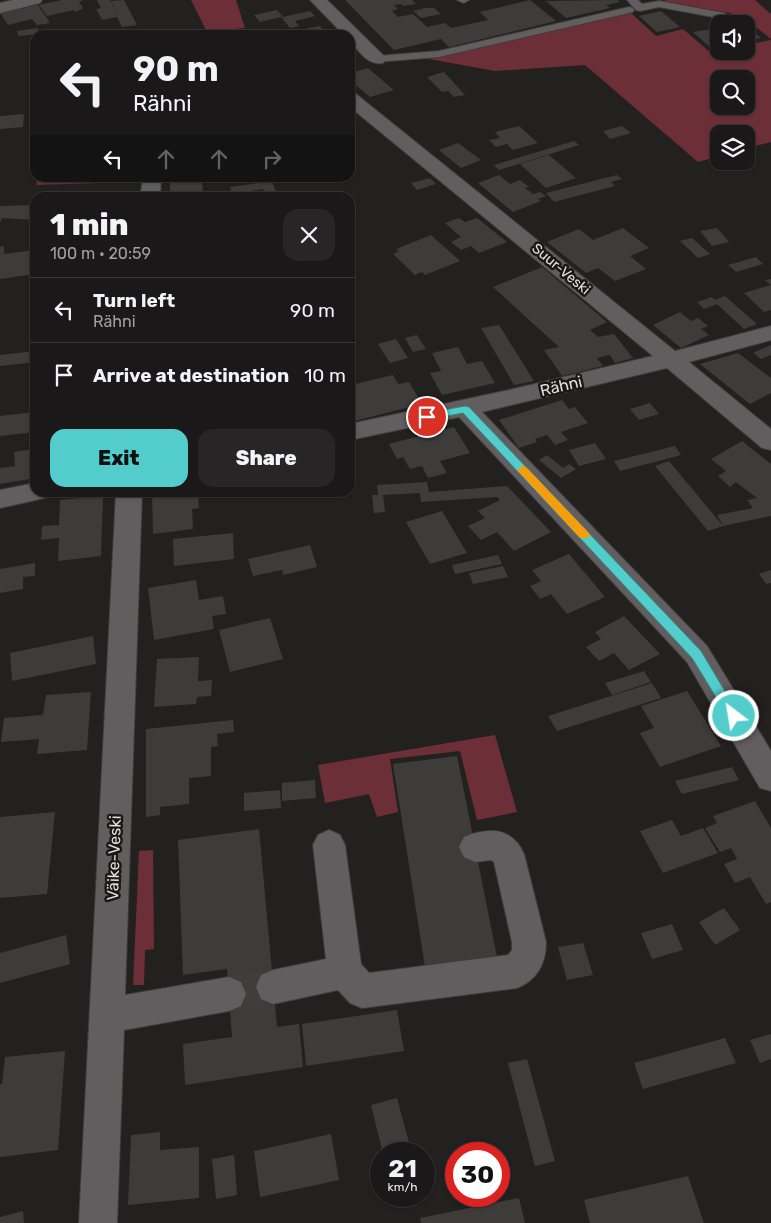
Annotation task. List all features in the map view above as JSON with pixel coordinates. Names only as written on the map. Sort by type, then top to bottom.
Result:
[{"type":"street","points":[[0,8],[34,0]]},
{"type":"street","points":[[318,0],[348,30]]},
{"type":"street","points":[[355,37],[377,59]]},
{"type":"street","points":[[359,63],[377,59]]},
{"type":"street","name":"Suur-Veski","points":[[355,102],[771,442]]},
{"type":"street","name":"Rähni","points":[[355,431],[465,409],[671,360],[771,333]]},
{"type":"street","points":[[465,409],[697,654],[771,778]]},
{"type":"street","points":[[0,499],[30,493]]},
{"type":"street","name":"Väike-Veski","points":[[98,1223],[129,497]]},
{"type":"street","points":[[329,845],[345,972],[362,991],[517,972],[529,955],[529,942],[508,854],[497,845],[475,847]]},
{"type":"street","points":[[273,987],[345,972]]},
{"type":"street","points":[[107,1016],[229,994]]},
{"type":"lane","points":[[377,59],[439,54],[630,5],[640,8],[660,4],[719,15]]},
{"type":"shaded area","points":[[191,0],[236,0],[245,28],[206,30]]},
{"type":"shaded area","points":[[664,0],[755,0],[771,14],[771,39],[755,26],[755,15],[734,15]]},
{"type":"shaded area","points":[[631,13],[656,36],[683,29],[710,52],[710,60],[755,60],[755,43],[771,40],[771,142],[755,146],[755,125],[710,125],[710,159],[698,162],[585,65],[495,71],[429,59]]},
{"type":"shaded area","points":[[37,182],[135,182],[36,185]]},
{"type":"shaded area","points":[[495,735],[517,812],[477,820],[460,751],[390,759],[398,812],[377,817],[369,794],[325,803],[318,765]]},
{"type":"shaded area","points":[[153,850],[154,949],[145,950],[144,985],[133,985],[139,851]]},
{"type":"building","points":[[62,0],[83,0],[79,2],[83,8],[76,12],[74,10],[47,16],[39,5]]},
{"type":"building","points":[[97,0],[110,0],[119,17],[111,1],[124,0],[137,25],[122,27],[117,17],[102,20],[96,9],[101,8]]},
{"type":"building","points":[[345,0],[412,0],[416,4],[394,5],[398,9],[392,11],[398,17],[413,14],[427,27],[445,23],[451,28],[488,20],[480,12],[530,0],[556,21],[449,47],[441,39],[394,50]]},
{"type":"building","points":[[618,0],[620,2],[606,5],[610,8],[566,18],[546,1]]},
{"type":"building","points":[[38,5],[50,23],[37,25],[32,19],[8,25],[0,13]]},
{"type":"building","points":[[434,8],[441,14],[421,18],[413,11]]},
{"type":"building","points":[[277,10],[283,17],[310,11],[315,16],[295,21],[299,26],[290,28],[281,17],[260,22],[254,15]]},
{"type":"building","points":[[661,11],[680,27],[657,32],[639,16]]},
{"type":"building","points":[[320,26],[323,30],[299,30]]},
{"type":"building","points":[[38,28],[38,30],[30,30],[30,35],[18,36],[17,31]]},
{"type":"building","points":[[710,29],[710,47],[693,32]]},
{"type":"building","points":[[755,33],[761,38],[755,39]]},
{"type":"building","points":[[368,68],[394,90],[370,97],[355,84],[355,72]]},
{"type":"building","points":[[444,72],[465,95],[454,97],[448,91],[442,92],[427,77]]},
{"type":"building","points":[[24,114],[23,127],[0,129],[0,116]]},
{"type":"building","points":[[519,126],[538,143],[513,150],[507,144],[496,147],[489,140],[500,138],[495,132]]},
{"type":"building","points":[[622,126],[631,133],[610,139],[603,131]]},
{"type":"building","points":[[574,141],[579,145],[499,170],[494,165]]},
{"type":"building","points":[[458,143],[481,160],[461,168],[439,150]]},
{"type":"building","points":[[549,155],[576,178],[546,188],[520,164]]},
{"type":"building","points":[[499,175],[510,184],[520,180],[529,187],[525,188],[533,194],[540,192],[546,196],[538,199],[541,201],[513,212],[478,183]]},
{"type":"building","points":[[617,175],[622,179],[611,182],[615,186],[554,202],[546,193]]},
{"type":"building","points":[[430,178],[436,184],[417,190],[411,183]]},
{"type":"building","points":[[170,182],[202,182],[203,192],[170,192]]},
{"type":"building","points":[[272,182],[276,192],[264,192],[263,189],[231,192],[230,187]]},
{"type":"building","points":[[30,205],[30,220],[2,218],[0,223],[0,206]]},
{"type":"building","points":[[459,218],[465,222],[477,218],[507,242],[479,253],[471,246],[461,250],[451,242],[461,237],[445,223]]},
{"type":"building","points":[[623,228],[649,248],[630,256],[646,269],[615,281],[598,268],[586,273],[547,242],[579,229],[593,240]]},
{"type":"building","points":[[717,228],[729,242],[712,246],[700,231]]},
{"type":"building","points":[[431,235],[460,261],[425,275],[422,272],[415,275],[393,254],[399,251],[396,249]]},
{"type":"building","points":[[692,238],[710,254],[698,258],[680,241]]},
{"type":"building","points":[[4,246],[4,254],[30,251],[30,275],[0,279],[0,247]]},
{"type":"building","points":[[756,257],[763,264],[736,272],[728,265]]},
{"type":"building","points":[[542,267],[607,322],[590,330],[598,337],[614,334],[633,358],[615,363],[610,355],[597,358],[603,366],[562,376],[544,350],[559,347],[493,287]]},
{"type":"building","points":[[771,279],[771,285],[765,280]]},
{"type":"building","points":[[771,285],[771,310],[764,312],[744,293]]},
{"type":"building","points":[[725,296],[757,324],[744,329],[717,304],[704,309],[697,302],[712,297],[715,300]]},
{"type":"building","points":[[680,312],[691,321],[698,318],[708,326],[701,329],[709,335],[681,348],[653,325]]},
{"type":"building","points":[[499,325],[534,381],[514,385],[481,328]]},
{"type":"building","points":[[417,335],[426,349],[413,352],[405,338]]},
{"type":"building","points":[[396,339],[408,358],[390,363],[378,344]]},
{"type":"building","points":[[771,345],[771,355],[761,359],[753,353]]},
{"type":"building","points":[[458,347],[467,364],[482,361],[495,383],[442,395],[430,373],[441,371],[432,353]]},
{"type":"building","points":[[30,352],[30,363],[0,366],[0,355]]},
{"type":"building","points":[[738,353],[771,378],[771,393],[750,404],[700,364]]},
{"type":"building","points":[[393,375],[398,384],[409,382],[422,404],[355,421],[355,389],[357,388],[355,384]]},
{"type":"building","points":[[562,400],[569,409],[575,407],[588,423],[561,432],[568,440],[555,445],[547,435],[535,439],[537,442],[519,448],[499,420]]},
{"type":"building","points":[[650,403],[659,414],[639,420],[630,409]]},
{"type":"building","points":[[30,413],[30,433],[0,436],[0,416]]},
{"type":"building","points":[[454,427],[470,453],[440,461],[447,473],[428,478],[422,466],[410,469],[403,457],[397,459],[389,444]]},
{"type":"building","points":[[742,441],[771,464],[771,516],[723,526],[717,515],[753,508],[747,500],[757,498],[736,482],[730,487],[718,476],[726,471],[711,459]]},
{"type":"building","points":[[595,443],[606,459],[579,466],[569,450]]},
{"type":"building","points":[[675,446],[681,455],[620,471],[614,461]]},
{"type":"building","points":[[30,450],[30,479],[0,484],[0,468],[15,466],[14,452]]},
{"type":"building","points":[[547,455],[563,468],[569,464],[576,469],[561,478],[539,460]]},
{"type":"building","points":[[669,461],[723,526],[708,531],[655,466]]},
{"type":"building","points":[[427,482],[429,492],[507,486],[551,532],[514,551],[497,532],[481,540],[468,526],[485,518],[478,511],[500,500],[497,497],[421,502],[420,493],[383,495],[385,512],[374,513],[372,495],[378,495],[377,485]]},
{"type":"building","points":[[103,497],[101,556],[58,561],[59,538],[41,540],[42,526],[59,525],[60,500]]},
{"type":"building","points":[[152,497],[198,497],[199,508],[192,509],[193,529],[153,534]]},
{"type":"building","points":[[442,511],[467,553],[430,564],[406,522]]},
{"type":"building","points":[[233,533],[234,559],[174,566],[173,539]]},
{"type":"building","points":[[310,545],[317,567],[283,575],[282,570],[253,576],[248,559]]},
{"type":"building","points":[[569,554],[605,597],[567,614],[551,594],[540,599],[530,586],[541,581],[532,570]]},
{"type":"building","points":[[498,555],[502,564],[455,574],[452,565]]},
{"type":"building","points":[[35,563],[35,576],[23,577],[23,589],[0,593],[0,569]]},
{"type":"building","points":[[503,566],[508,577],[473,584],[469,573]]},
{"type":"building","points":[[771,570],[771,583],[766,584],[759,574]]},
{"type":"building","points":[[196,580],[199,600],[223,596],[226,614],[212,616],[214,629],[154,640],[148,588]]},
{"type":"building","points":[[624,616],[660,654],[629,670],[614,653],[599,661],[586,647],[601,639],[595,632]]},
{"type":"building","points":[[270,618],[283,659],[230,672],[219,630]]},
{"type":"building","points":[[93,636],[96,664],[12,681],[10,653]]},
{"type":"building","points":[[199,657],[198,681],[212,680],[211,696],[197,697],[196,704],[154,707],[157,659]]},
{"type":"building","points":[[644,671],[651,682],[612,695],[605,683]]},
{"type":"building","points":[[652,683],[661,698],[557,731],[548,716]]},
{"type":"building","points":[[687,691],[721,746],[660,767],[640,733],[654,728],[641,706]]},
{"type":"building","points":[[91,692],[87,750],[37,754],[39,739],[1,742],[4,718],[43,715],[46,695]]},
{"type":"building","points":[[233,720],[234,732],[217,734],[218,746],[211,747],[211,776],[189,778],[189,804],[160,807],[160,815],[146,817],[146,729]]},
{"type":"building","points":[[457,756],[497,957],[425,967],[393,764]]},
{"type":"building","points":[[732,767],[739,780],[682,794],[675,781]]},
{"type":"building","points":[[315,780],[316,798],[282,801],[282,783]]},
{"type":"building","points":[[280,790],[281,808],[244,811],[244,793]]},
{"type":"building","points":[[755,801],[771,828],[771,902],[766,904],[750,877],[735,883],[724,864],[737,859],[731,848],[720,852],[705,828],[717,823],[713,816]]},
{"type":"building","points":[[55,812],[47,894],[0,898],[0,817]]},
{"type":"building","points":[[672,820],[681,836],[703,828],[718,853],[663,873],[640,831]]},
{"type":"building","points":[[259,829],[277,1027],[299,1024],[303,1067],[185,1085],[183,1044],[232,1037],[227,969],[183,975],[178,840]]},
{"type":"building","points":[[724,908],[740,930],[715,945],[699,922]]},
{"type":"building","points":[[672,924],[683,950],[652,959],[641,933]]},
{"type":"building","points":[[66,935],[70,964],[0,983],[0,953]]},
{"type":"building","points":[[583,943],[593,975],[567,980],[558,947]]},
{"type":"building","points":[[397,1010],[404,1051],[306,1066],[302,1024]]},
{"type":"building","points":[[771,1034],[771,1059],[760,1063],[750,1040]]},
{"type":"building","points":[[725,1038],[736,1063],[643,1089],[634,1063]]},
{"type":"building","points":[[65,1051],[58,1150],[0,1157],[0,1084],[2,1084],[5,1057]]},
{"type":"building","points":[[527,1059],[555,1161],[535,1166],[508,1063]]},
{"type":"building","points":[[397,1098],[409,1142],[380,1142],[371,1105]]},
{"type":"building","points":[[160,1132],[160,1150],[199,1147],[199,1198],[128,1205],[131,1135]]},
{"type":"building","points":[[331,1134],[339,1180],[260,1197],[254,1151]]},
{"type":"building","points":[[234,1155],[237,1195],[216,1199],[212,1159]]},
{"type":"building","points":[[688,1176],[704,1223],[590,1223],[584,1200]]},
{"type":"building","points":[[519,1198],[525,1223],[421,1223],[420,1218],[474,1207],[510,1207],[510,1200]]},
{"type":"building","points":[[23,1211],[24,1223],[0,1223],[0,1217]]},
{"type":"tunnel","points":[[229,994],[273,987]]},
{"type":"slow traffic","points":[[522,470],[584,535]]},
{"type":"route","points":[[427,417],[465,409],[697,654],[734,716]]}]
